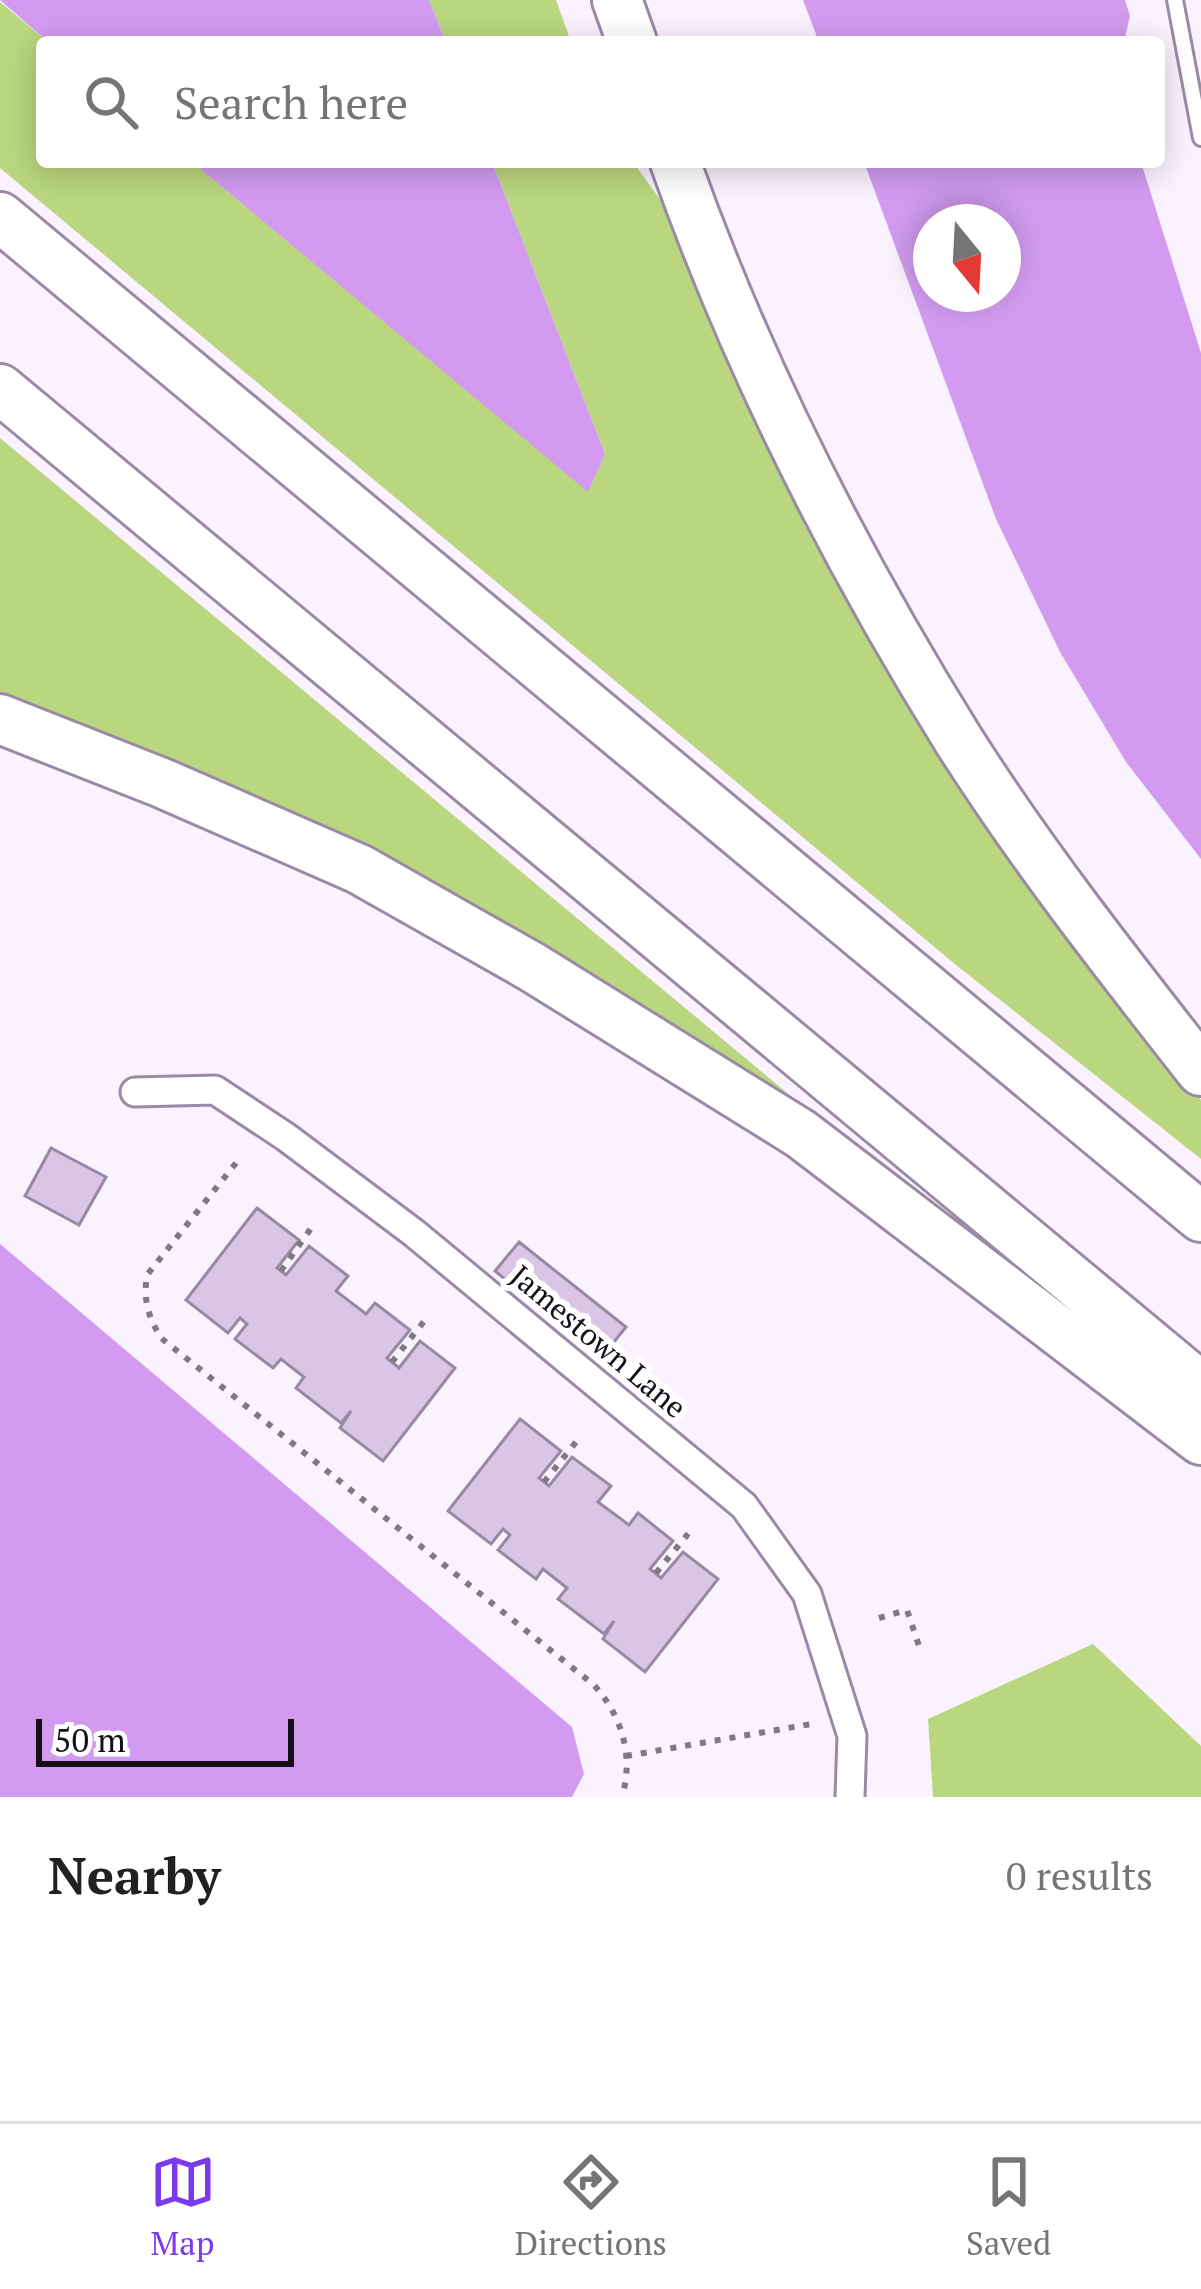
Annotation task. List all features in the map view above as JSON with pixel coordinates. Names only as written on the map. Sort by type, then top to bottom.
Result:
[{"type":"highway","points":[[617,0],[630,36]]},
{"type":"highway","points":[[677,168],[756,367],[847,548],[960,742],[1089,928],[1201,1071]]},
{"type":"highway","points":[[0,217],[1201,1217]]},
{"type":"highway","points":[[0,389],[1201,1388]]},
{"type":"highway","points":[[0,719],[359,868],[532,967],[801,1134],[1201,1440]]},
{"type":"street","name":"Jamestown Lane","points":[[135,1092],[215,1090],[286,1138],[414,1233],[745,1506],[806,1594],[852,1736],[850,1797]]},
{"type":"lane","points":[[1175,0],[1201,138]]},
{"type":"path","points":[[236,1162],[147,1275],[144,1294],[149,1318],[161,1337],[577,1670],[611,1703],[626,1742],[622,1797]]},
{"type":"path","points":[[281,1271],[314,1224]]},
{"type":"path","points":[[392,1362],[429,1315]]},
{"type":"path","points":[[544,1482],[580,1437]]},
{"type":"path","points":[[656,1573],[692,1529]]},
{"type":"path","points":[[880,1618],[907,1610],[919,1646]]},
{"type":"path","points":[[626,1756],[833,1720]]},
{"type":"green space","points":[[429,0],[556,0],[569,36],[444,36]]},
{"type":"green space","points":[[0,2],[41,36],[36,36],[36,168],[199,168],[588,491],[605,454],[494,168],[637,168],[680,227],[1142,1031],[1201,1100],[1201,1159],[956,965],[0,168]]},
{"type":"green space","points":[[0,438],[810,1112],[0,706]]},
{"type":"green space","points":[[1093,1644],[1201,1746],[1201,1797],[933,1797],[928,1719]]},
{"type":"shaded area","points":[[0,0],[429,0],[444,36],[41,36]]},
{"type":"shaded area","points":[[803,0],[1125,0],[1130,16],[1125,36],[817,36]]},
{"type":"shaded area","points":[[199,168],[494,168],[605,454],[588,492]]},
{"type":"shaded area","points":[[866,168],[1143,168],[1201,353],[1201,859],[1126,762],[1060,652],[996,519],[919,312],[1021,312],[1021,204],[913,204],[913,295]]},
{"type":"shaded area","points":[[0,1244],[572,1727],[584,1774],[572,1797],[0,1797]]},
{"type":"building","points":[[51,1148],[106,1177],[79,1225],[25,1196]]},
{"type":"building","points":[[257,1208],[299,1240],[277,1268],[286,1275],[309,1246],[348,1276],[336,1291],[366,1314],[375,1303],[410,1330],[387,1358],[399,1368],[420,1341],[455,1368],[383,1461],[340,1428],[351,1411],[341,1423],[296,1388],[304,1377],[281,1359],[273,1368],[235,1339],[247,1324],[240,1318],[228,1333],[186,1300]]},
{"type":"building","points":[[519,1242],[626,1327],[602,1357],[495,1271]]},
{"type":"building","points":[[520,1419],[561,1451],[539,1478],[549,1486],[572,1457],[611,1486],[598,1502],[629,1525],[638,1513],[673,1541],[650,1569],[661,1578],[683,1552],[718,1579],[645,1672],[603,1639],[614,1621],[604,1634],[558,1599],[567,1588],[543,1569],[536,1579],[498,1550],[510,1535],[503,1529],[491,1544],[448,1511]]}]
